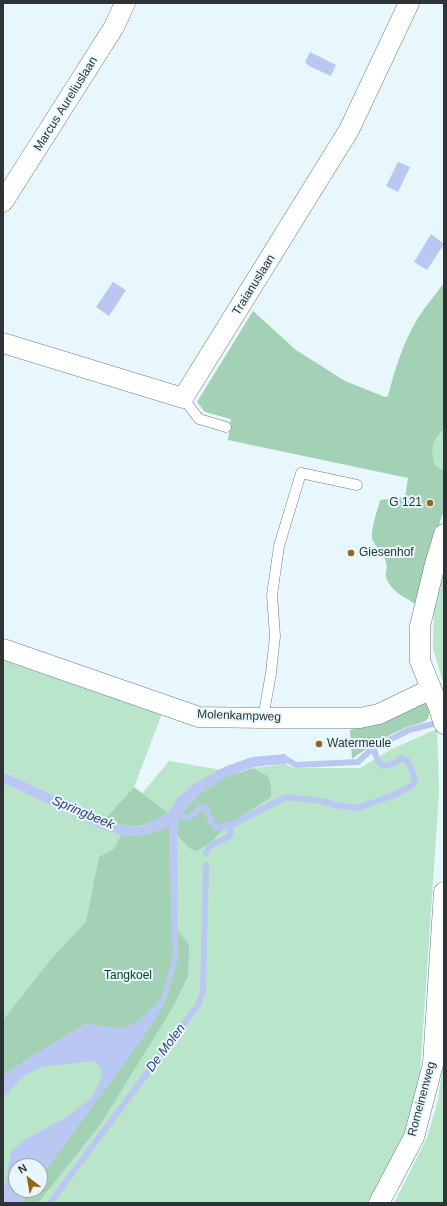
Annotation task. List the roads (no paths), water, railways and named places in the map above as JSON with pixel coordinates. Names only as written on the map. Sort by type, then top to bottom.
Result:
[{"type":"street","name":"Marcus Aureliuslaan","points":[[3,202],[114,27],[125,3]]},
{"type":"street","name":"Traianuslaan","points":[[183,398],[349,130],[409,3]]},
{"type":"street","points":[[3,343],[183,398]]},
{"type":"street","points":[[442,716],[420,660],[420,626],[444,534]]},
{"type":"street","name":"Molenkampweg","points":[[3,649],[199,717],[360,718],[379,714],[431,689]]},
{"type":"street","name":"Romeinenweg","points":[[379,1203],[414,1137],[433,1064],[444,892]]},
{"type":"lane","points":[[183,398],[199,419],[226,427]]},
{"type":"lane","points":[[263,718],[271,673],[275,636],[272,595],[279,546],[301,473],[358,484]]},
{"type":"water","points":[[310,52],[336,65],[331,76],[309,66],[305,62]]},
{"type":"water","points":[[398,162],[410,167],[398,192],[386,186]]},
{"type":"water","points":[[431,234],[444,244],[427,270],[414,262]]},
{"type":"water","points":[[113,282],[126,290],[109,316],[96,307]]},
{"type":"water","points":[[286,754],[286,764],[252,768],[231,776],[207,789],[196,797],[180,815],[177,825],[178,959],[165,1002],[147,1032],[48,1167],[48,1158],[10,1158],[11,1152],[24,1140],[67,1117],[91,1098],[101,1079],[101,1068],[93,1061],[41,1067],[21,1078],[3,1098],[3,1075],[50,1045],[87,1024],[119,1029],[136,1023],[161,1000],[173,957],[169,845],[170,825],[164,829],[140,836],[121,835],[99,828],[3,783],[3,772],[105,819],[124,826],[141,827],[168,813],[177,799],[193,785],[224,767],[252,757]]},
{"type":"water","points":[[8,1168],[8,1198],[25,1198],[22,1203],[3,1203]]},
{"type":"waterway","name":"Springbeek","points":[[278,760],[286,759],[296,765],[358,762],[373,748],[409,730],[440,722]]},
{"type":"waterway","points":[[173,816],[189,817],[200,807],[207,809],[211,822],[217,828],[231,825],[286,797],[322,801],[357,808],[394,795],[413,785],[415,778],[408,761],[401,758],[395,763],[384,766],[378,761],[373,748]]},
{"type":"waterway","name":"De Molen","points":[[206,853],[210,846],[230,836],[231,825]]},
{"type":"waterway","name":"De Molen","points":[[50,1203],[198,1005],[203,991],[206,865]]},
{"type":"place","name":"G 121","points":[[430,503]]},
{"type":"place","name":"Giesenhof","points":[[351,553]]},
{"type":"place","name":"Watermeule","points":[[319,744]]},
{"type":"park label","name":"Tangkoel","points":[[128,976]]}]
